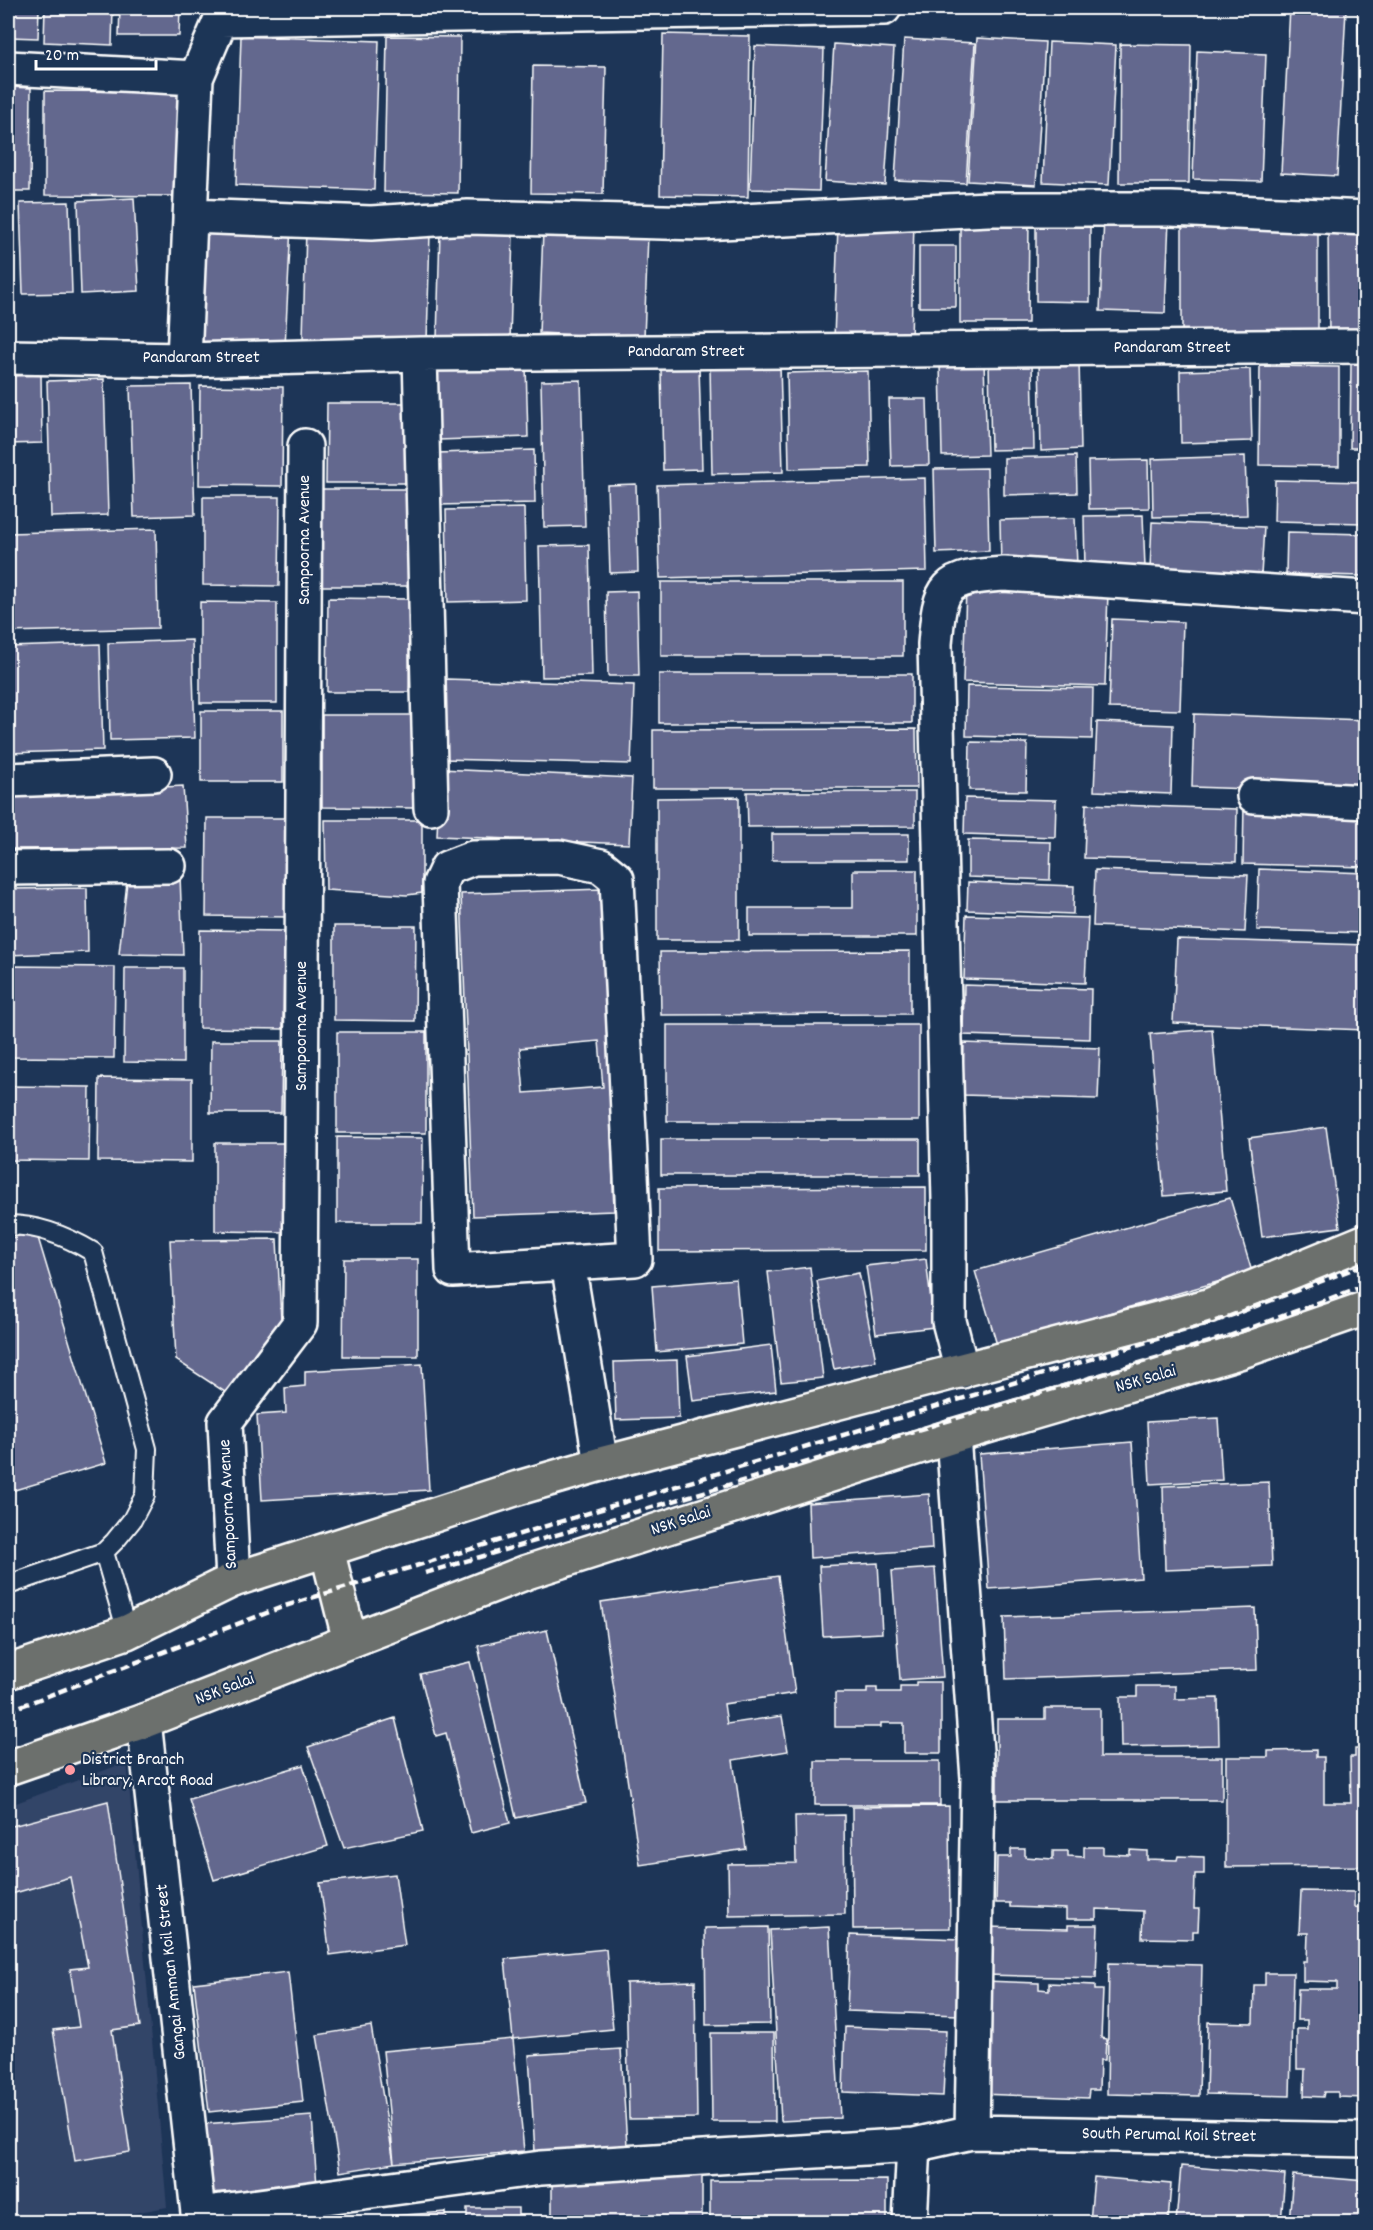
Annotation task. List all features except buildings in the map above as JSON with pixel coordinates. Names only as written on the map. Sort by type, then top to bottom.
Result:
[{"type":"main road","points":[[8,1672],[127,1632],[233,1580],[518,1488],[601,1464],[1208,1306],[1365,1241]]},
{"type":"main road","name":"NSK Salai","points":[[8,1768],[144,1722],[527,1572],[953,1436],[1239,1353],[1365,1308]]},
{"type":"main road","points":[[327,1550],[351,1641]]},
{"type":"street","points":[[184,360],[196,78],[221,13],[884,8]]},
{"type":"street","points":[[8,68],[196,78]]},
{"type":"street","points":[[190,216],[371,223],[468,218],[701,223],[988,210],[1171,210],[1365,218]]},
{"type":"street","name":"Pandaram Street","points":[[8,357],[184,360],[420,354],[1365,346]]},
{"type":"street","points":[[420,354],[431,808]]},
{"type":"street","name":"Sampoorna Avenue","points":[[233,1580],[225,1422],[300,1323],[305,446]]},
{"type":"street","points":[[962,1371],[949,1321],[949,1200],[935,644],[939,601],[951,585],[970,576],[1004,574],[1365,598]]},
{"type":"street","points":[[8,780],[154,774]]},
{"type":"street","points":[[1254,796],[1365,802]]},
{"type":"street","points":[[560,857],[601,866],[617,879],[635,1258],[568,1263],[453,1270],[440,883],[447,868],[473,858],[560,857]]},
{"type":"street","points":[[8,868],[169,866]]},
{"type":"street","points":[[568,1263],[601,1464]]},
{"type":"street","points":[[953,1436],[978,1778],[972,2132]]},
{"type":"street","name":"Gangai Amman Koil Street","points":[[144,1722],[199,2218]]},
{"type":"street","name":"South Perumal Koil Street","points":[[199,2218],[541,2168],[914,2145],[972,2132],[1365,2140]]},
{"type":"street","points":[[910,2223],[914,2145]]},
{"type":"lane","points":[[8,1225],[19,1225],[44,1231],[93,1252],[147,1449],[145,1495],[132,1520],[104,1552],[8,1585]]},
{"type":"lane","points":[[104,1552],[127,1632]]},
{"type":"shaded area","points":[[127,1762],[167,2207],[83,2222],[8,2222],[8,1806]]},
{"type":"railway","points":[[8,1711],[285,1606],[1222,1319],[1366,1264]]},
{"type":"railway","points":[[425,1573],[904,1434],[1229,1336],[1366,1285]]},
{"type":"place","name":"District Branch Library, Arcot Road","points":[[70,1770]]}]
